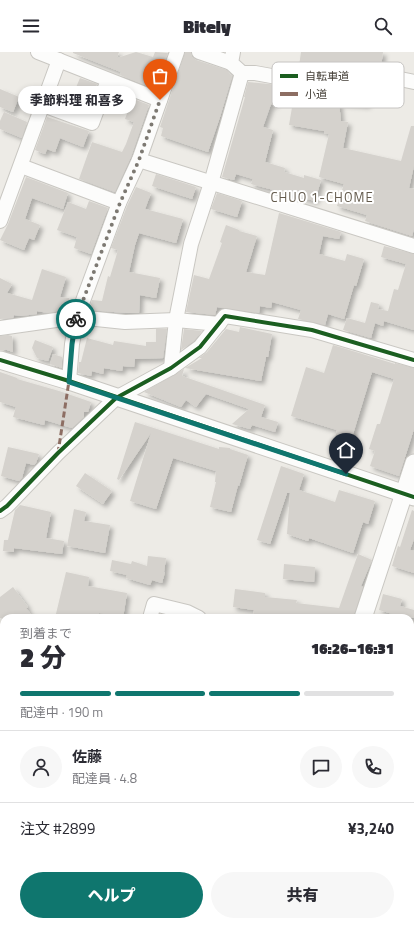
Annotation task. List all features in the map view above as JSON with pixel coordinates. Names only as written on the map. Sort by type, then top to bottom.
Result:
[{"type":"street","points":[[38,52],[160,100]]},
{"type":"street","points":[[69,382],[72,344],[77,317],[120,203],[139,160],[177,52]]},
{"type":"street","points":[[171,368],[176,320],[191,244],[211,183],[242,73],[232,57],[199,52]]},
{"type":"street","points":[[0,221],[60,60]]},
{"type":"street","points":[[242,73],[256,73],[272,76]]},
{"type":"street","points":[[43,105],[92,123],[108,80]]},
{"type":"street","points":[[404,80],[414,82]]},
{"type":"street","points":[[139,160],[414,246]]},
{"type":"street","points":[[21,166],[120,203]]},
{"type":"street","points":[[0,510],[7,506],[58,453],[116,398],[171,368],[200,347],[225,316],[312,330],[414,360]]},
{"type":"street","points":[[0,328],[77,317],[125,322],[176,320],[219,324]]},
{"type":"street","points":[[0,360],[409,495]]},
{"type":"street","points":[[364,614],[409,495],[414,463]]},
{"type":"street","points":[[151,614],[154,604],[191,614]]},
{"type":"building","points":[[73,52],[119,52],[117,58],[136,52],[153,57],[155,52],[168,53],[155,89],[120,75],[121,72]]},
{"type":"building","points":[[185,52],[191,52],[192,57],[196,60],[227,70],[232,77],[208,152],[161,136],[163,128],[160,127]]},
{"type":"building","points":[[301,52],[383,52],[382,62],[300,62]]},
{"type":"building","points":[[80,78],[97,84],[87,111],[69,104]]},
{"type":"building","points":[[248,82],[272,84],[272,104],[263,127],[273,130],[265,162],[285,168],[284,172],[304,178],[304,175],[321,180],[315,201],[251,184],[253,179],[236,174],[234,180],[222,177]]},
{"type":"building","points":[[0,89],[19,97],[13,112],[0,107]]},
{"type":"building","points":[[113,91],[149,105],[131,157],[115,192],[79,179],[92,142],[122,152],[126,144],[134,122],[125,119],[129,108],[109,101]]},
{"type":"building","points":[[292,108],[340,108],[341,121],[348,122],[343,148],[401,161],[411,126],[414,126],[414,166],[409,188],[414,189],[414,229],[412,236],[365,221],[367,215],[337,206],[344,184],[319,177],[329,134],[324,133],[324,131],[289,125]]},
{"type":"building","points":[[4,112],[27,122],[22,138],[0,129],[0,121]]},
{"type":"building","points":[[47,117],[89,131],[83,147],[60,138],[55,152],[47,149],[45,154],[35,150]]},
{"type":"building","points":[[156,174],[196,187],[192,199],[152,186]]},
{"type":"building","points":[[26,177],[68,193],[63,209],[32,198],[25,219],[40,225],[34,240],[29,238],[24,250],[0,240],[8,224]]},
{"type":"building","points":[[136,187],[151,193],[145,209],[183,219],[176,243],[139,233],[129,272],[160,278],[156,298],[140,295],[139,313],[89,310],[92,300],[102,301],[108,276],[110,277],[118,250],[111,248]]},
{"type":"building","points":[[217,193],[242,201],[237,217],[211,209]]},
{"type":"building","points":[[89,201],[108,208],[91,254],[74,248],[77,237],[57,230],[68,202],[86,209]]},
{"type":"building","points":[[279,213],[341,232],[339,239],[323,236],[319,254],[345,261],[347,254],[364,259],[356,286],[354,285],[344,319],[328,314],[325,325],[298,319],[301,310],[272,302],[271,308],[260,306],[259,313],[217,307],[215,315],[186,312],[194,275],[209,279],[222,243],[220,242],[226,225],[239,231],[257,236],[246,272],[265,275]]},
{"type":"building","points":[[384,246],[414,254],[414,330],[384,321],[383,326],[375,323],[371,338],[343,330],[347,318],[365,323],[371,302],[379,304],[378,309],[388,311],[394,289],[398,290],[406,264],[381,257]]},
{"type":"building","points":[[42,269],[66,277],[60,297],[69,298],[68,310],[48,313],[37,311],[37,314],[21,316],[14,315],[13,318],[0,319],[0,278],[12,284],[7,293],[32,300]]},
{"type":"building","points":[[240,327],[272,334],[268,357],[266,357],[261,381],[185,368],[202,358],[199,358],[207,352],[226,329],[239,332]]},
{"type":"building","points":[[156,329],[167,329],[163,358],[135,359],[134,367],[123,366],[122,371],[104,368],[103,374],[92,371],[91,376],[78,373],[79,362],[81,362],[87,338],[113,345],[114,341],[146,346],[146,342],[156,342]]},
{"type":"building","points":[[184,329],[202,331],[194,341],[181,350]]},
{"type":"building","points":[[0,336],[12,336],[13,352],[4,349],[4,351],[0,350]]},
{"type":"building","points":[[35,340],[53,347],[48,361],[37,358],[32,348]]},
{"type":"building","points":[[333,345],[395,364],[414,368],[414,429],[399,476],[370,466],[375,451],[369,449],[377,424],[380,424],[394,379],[372,372],[346,457],[331,452],[337,430],[291,416],[306,367],[324,373]]},
{"type":"building","points":[[53,354],[62,357],[62,368],[50,364]]},
{"type":"building","points":[[184,369],[182,376],[265,405],[261,417],[278,422],[275,432],[252,425],[250,429],[232,424],[249,409],[206,394],[196,407],[186,400],[181,407],[144,392]]},
{"type":"building","points":[[0,372],[17,379],[91,402],[88,412],[84,412],[84,417],[72,428],[45,420],[44,425],[13,417],[16,407],[0,402]]},
{"type":"building","points":[[135,422],[219,449],[219,447],[230,448],[248,455],[231,512],[210,507],[216,482],[216,471],[173,458],[156,509],[130,501],[151,433],[119,480],[117,479]]},
{"type":"building","points":[[8,447],[39,454],[34,465],[26,463],[22,478],[19,481],[1,476]]},
{"type":"building","points":[[281,466],[304,474],[299,490],[335,502],[339,490],[375,501],[368,524],[363,522],[353,553],[309,538],[308,541],[287,534],[290,493],[287,493],[270,544],[257,540]]},
{"type":"building","points":[[85,473],[112,491],[103,504],[76,486]]},
{"type":"building","points":[[20,505],[51,512],[46,538],[64,541],[62,554],[14,548],[14,552],[3,551],[4,540],[8,540],[15,510]]},
{"type":"building","points":[[74,509],[86,512],[84,521],[110,525],[105,553],[67,546]]},
{"type":"building","points":[[412,510],[414,511],[414,539],[410,550],[414,551],[414,573],[392,566]]},
{"type":"building","points":[[358,554],[372,560],[361,586],[363,587],[354,614],[254,614],[254,610],[233,607],[235,589],[265,593],[265,597],[297,600],[296,603],[339,608]]},
{"type":"building","points":[[148,556],[166,558],[165,572],[162,583],[152,580],[150,585],[126,578],[127,575],[110,571],[112,560],[131,564],[132,561],[147,566]]},
{"type":"building","points":[[284,564],[315,567],[314,582],[283,579]]},
{"type":"building","points":[[66,572],[89,577],[88,586],[127,593],[124,614],[56,614]]},
{"type":"building","points":[[13,587],[28,607],[26,608],[31,614],[0,614],[0,597]]},
{"type":"building","points":[[383,594],[402,599],[400,606],[414,610],[414,614],[393,614],[379,610]]},
{"type":"marked path","points":[[58,453],[69,381]]},
{"type":"cycle path","points":[[0,511],[7,506],[58,453],[116,398],[171,368],[200,347],[225,316],[312,330],[414,360]]},
{"type":"cycle path","points":[[0,360],[69,381],[414,497]]},
{"type":"way so far","points":[[76,319],[120,203],[139,160],[160,100]]},
{"type":"place","name":"季節料理 和喜多","points":[[160,100]]},
{"type":"district","name":"CHUO 1-CHOME","points":[[322,197]]},
{"type":"route","points":[[76,319],[72,344],[69,382],[346,474]]}]
